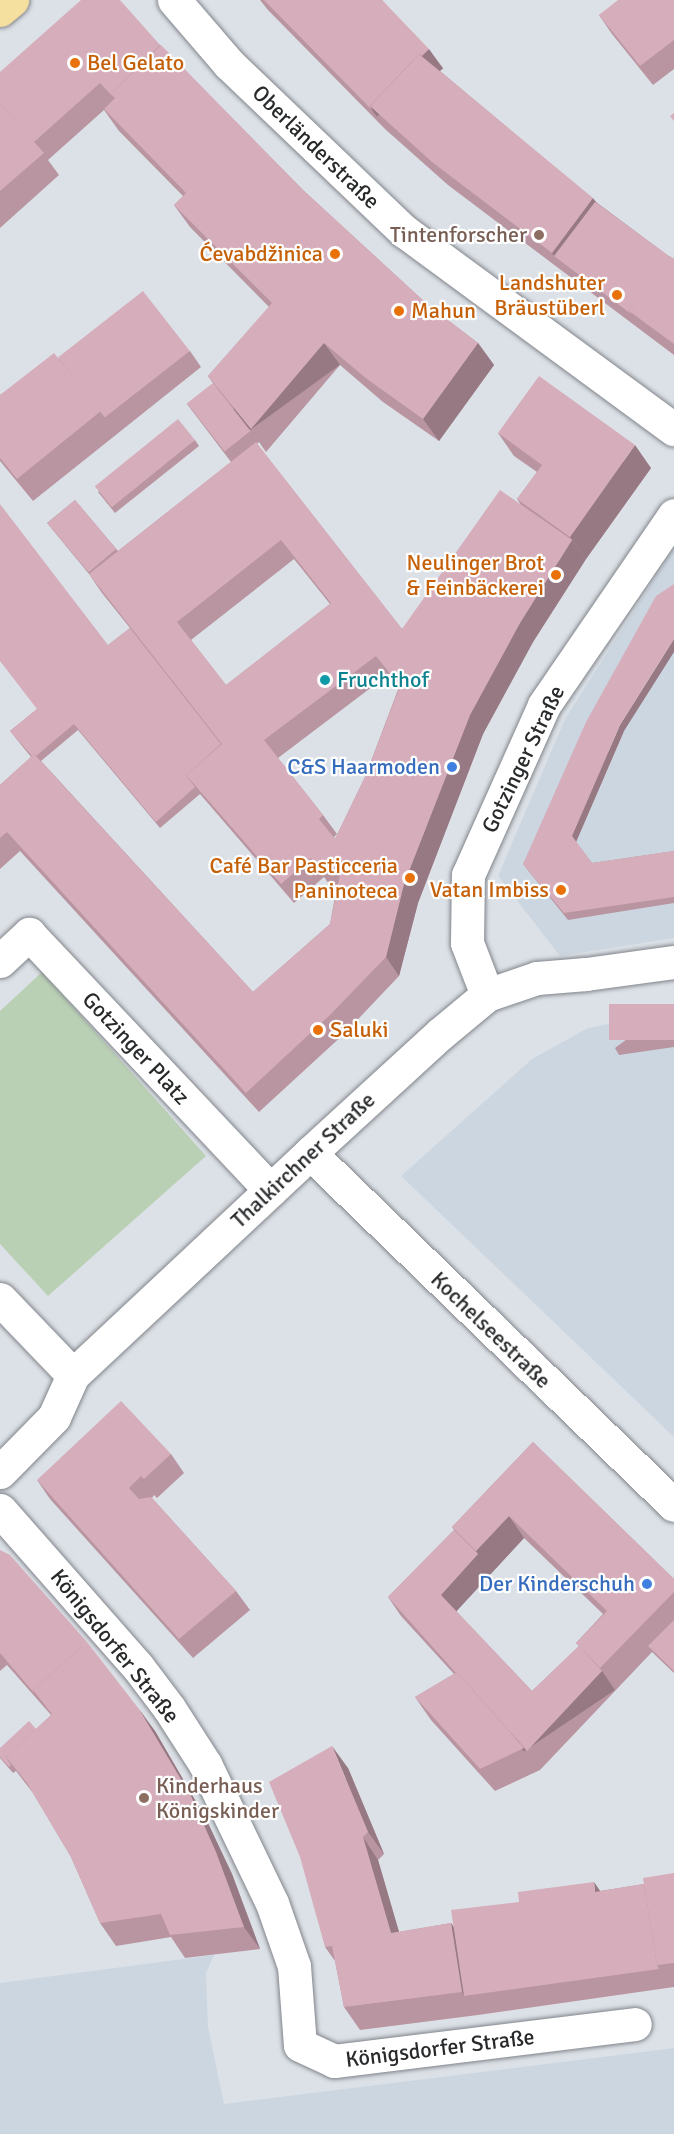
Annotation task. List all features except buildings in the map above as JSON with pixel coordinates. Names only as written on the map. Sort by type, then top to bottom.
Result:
[{"type":"main road","points":[[0,10],[12,0]]},
{"type":"street","name":"Oberländerstraße","points":[[174,0],[229,64],[404,231],[674,429]]},
{"type":"street","name":"Gotzinger Straße","points":[[487,995],[467,943],[468,875],[544,705],[674,515]]},
{"type":"street","name":"Gotzinger Platz","points":[[0,961],[29,934],[270,1190]]},
{"type":"street","name":"Thalkirchner Straße","points":[[0,1472],[54,1417],[73,1375],[310,1153],[440,1034],[487,995],[537,978],[674,962]]},
{"type":"street","name":"Kochelseestraße","points":[[310,1153],[674,1505]]},
{"type":"street","points":[[0,1299],[73,1375]]},
{"type":"street","name":"Königsdorfer Straße","points":[[0,1510],[138,1667],[172,1712],[205,1764],[272,1903],[294,1966],[300,2045],[334,2061],[635,2024]]},
{"type":"shaded area","points":[[674,548],[674,938],[560,956],[498,876],[565,719]]},
{"type":"shaded area","points":[[674,1011],[674,1437],[401,1176],[532,1059],[588,1028]]},
{"type":"shaded area","points":[[214,1955],[206,1973],[208,2027],[224,2104],[674,2048],[674,2134],[0,2134],[0,1983]]},
{"type":"green space","points":[[42,972],[206,1156],[48,1296],[0,1244],[0,1011]]},
{"type":"place","name":"Bel Gelato","points":[[75,63]]},
{"type":"place","name":"Tintenforscher","points":[[539,235]]},
{"type":"place","name":"Ćevabdžinica","points":[[335,254]]},
{"type":"place","name":"Landshuter Bräustüberl","points":[[617,295]]},
{"type":"place","name":"Mahun","points":[[399,311]]},
{"type":"place","name":"Neulinger Brot & Feinbäckerei","points":[[556,575]]},
{"type":"place","name":"Fruchthof","points":[[325,680]]},
{"type":"place","name":"C&S Haarmoden","points":[[452,767]]},
{"type":"place","name":"Café Bar Pasticceria Paninoteca","points":[[410,878]]},
{"type":"place","name":"Vatan Imbiss","points":[[561,890]]},
{"type":"place","name":"Saluki","points":[[318,1030]]},
{"type":"place","name":"Der Kinderschuh","points":[[647,1584]]},
{"type":"place","name":"Kinderhaus Königskinder","points":[[144,1798]]}]
